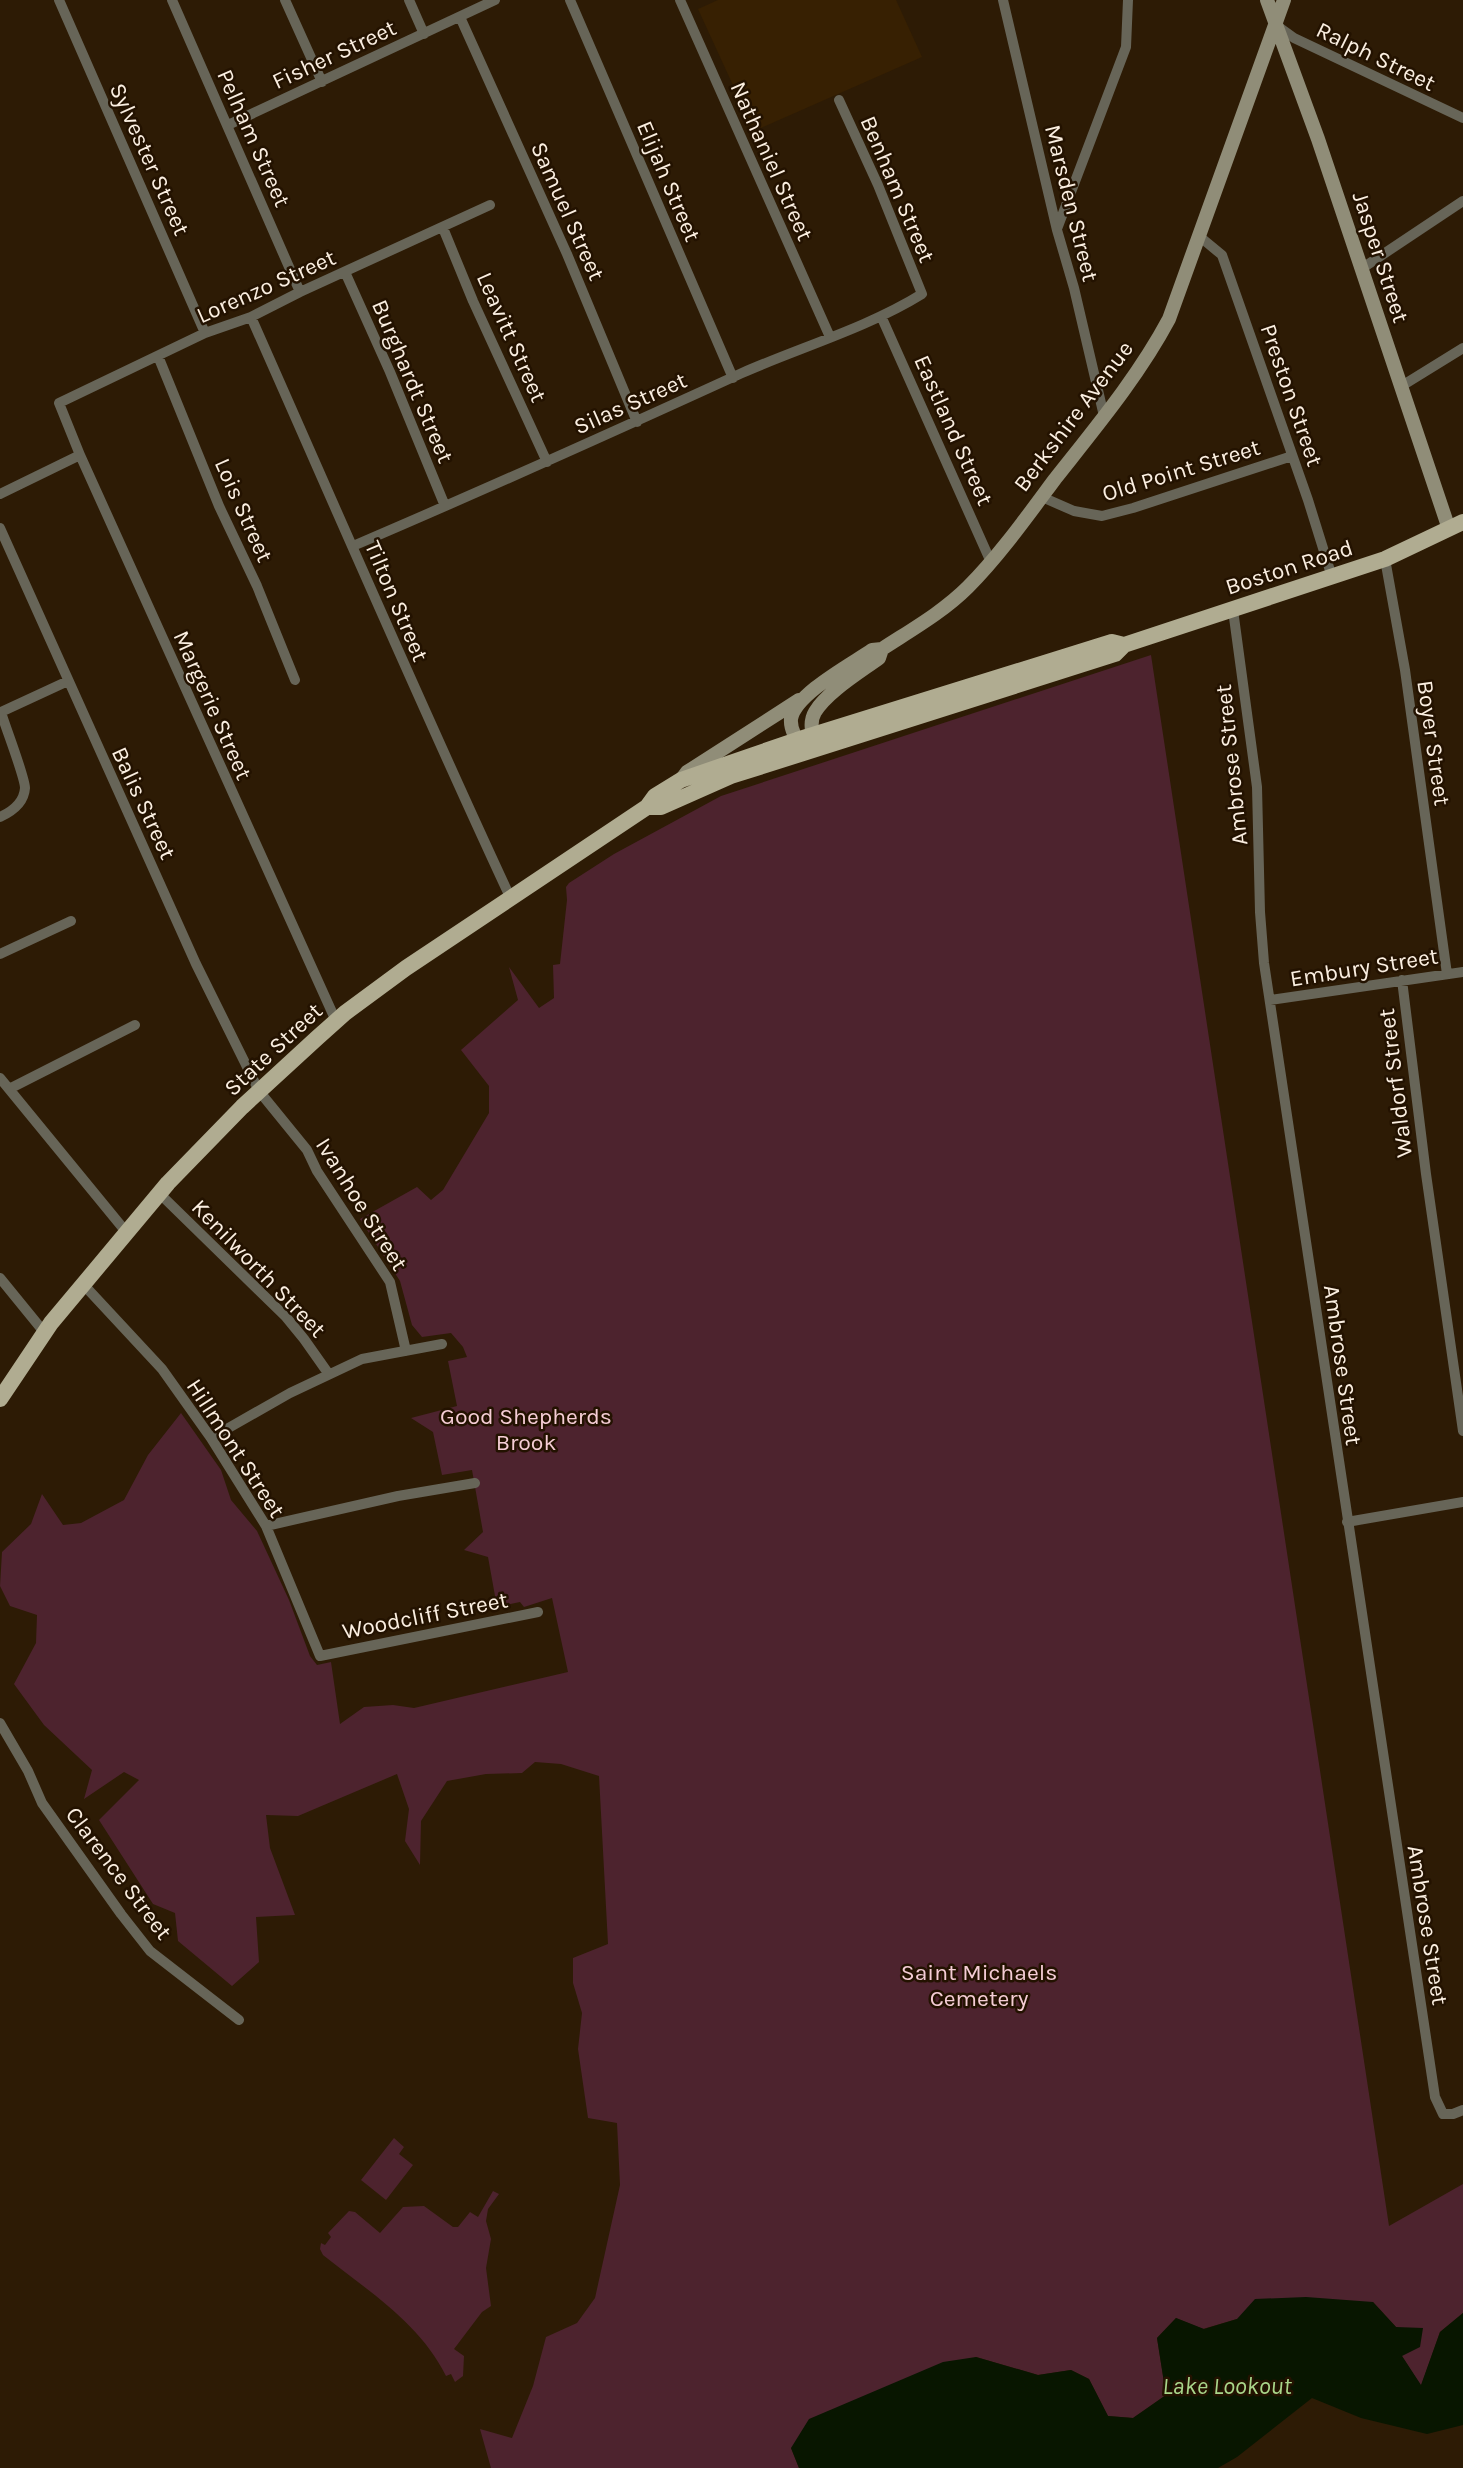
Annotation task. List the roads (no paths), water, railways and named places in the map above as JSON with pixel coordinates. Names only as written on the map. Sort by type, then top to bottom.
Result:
[{"type":"main road","name":"Jasper Street","points":[[1267,0],[1318,139],[1400,387],[1456,526]]},
{"type":"main road","name":"Berkshire Avenue","points":[[808,744],[792,728],[791,720],[794,711],[809,693],[873,650],[882,649],[968,587],[1133,379],[1163,331],[1284,0]]},
{"type":"main road","name":"Boston Road","points":[[808,744],[1115,654],[1125,645],[1385,559],[1456,526]]},
{"type":"main road","name":"Berkshire Avenue","points":[[808,744],[814,713],[828,698],[879,657],[882,649]]},
{"type":"main road","points":[[681,780],[687,772],[809,693]]},
{"type":"main road","name":"State Street","points":[[646,807],[661,807],[808,744]]},
{"type":"main road","name":"State Street","points":[[0,1399],[44,1332],[159,1193],[259,1091],[336,1021],[400,972],[646,807],[655,796],[681,780],[808,744]]},
{"type":"street","name":"Sylvester Street","points":[[59,0],[205,333]]},
{"type":"street","name":"Pelham Street","points":[[172,0],[300,292]]},
{"type":"street","points":[[285,0],[322,82]]},
{"type":"street","points":[[409,0],[424,34]]},
{"type":"street","name":"Fisher Street","points":[[228,125],[495,0]]},
{"type":"street","name":"Elijah Street","points":[[570,0],[733,378]]},
{"type":"street","name":"Nathaniel Street","points":[[680,0],[830,337]]},
{"type":"street","name":"Marsden Street","points":[[1003,0],[1104,416]]},
{"type":"street","points":[[1057,230],[1126,47],[1128,0]]},
{"type":"street","name":"Samuel Street","points":[[460,17],[567,254],[637,422]]},
{"type":"street","name":"Ralph Street","points":[[1275,25],[1294,38],[1463,118]]},
{"type":"street","name":"Benham Street","points":[[839,100],[922,294]]},
{"type":"street","points":[[1361,269],[1463,201]]},
{"type":"street","name":"Lorenzo Street","points":[[59,403],[205,333],[251,317],[490,205]]},
{"type":"street","name":"Leavitt Street","points":[[443,228],[473,301],[547,462]]},
{"type":"street","name":"Preston Street","points":[[1199,236],[1222,255],[1332,577]]},
{"type":"street","name":"Burghardt Street","points":[[345,272],[445,506]]},
{"type":"street","name":"Silas Street","points":[[353,546],[733,378],[881,316],[922,294]]},
{"type":"street","name":"Eastland Street","points":[[881,316],[990,560]]},
{"type":"street","name":"Tilton Street","points":[[251,317],[436,739],[511,899]]},
{"type":"street","points":[[1400,387],[1463,348]]},
{"type":"street","name":"Lois Street","points":[[158,356],[219,506],[257,586],[295,680]]},
{"type":"street","name":"Margerie Street","points":[[59,403],[336,1021]]},
{"type":"street","points":[[0,494],[80,454]]},
{"type":"street","name":"Old Point Street","points":[[1042,497],[1073,511],[1102,516],[1292,456]]},
{"type":"street","name":"Balis Street","points":[[0,528],[196,964],[259,1091]]},
{"type":"street","name":"Boyer Street","points":[[1385,559],[1405,670],[1447,974]]},
{"type":"street","name":"Ambrose Street","points":[[1233,610],[1257,787],[1261,923],[1270,1000],[1435,2096],[1441,2112],[1449,2114],[1463,2110]]},
{"type":"street","points":[[0,817],[10,813],[19,803],[25,788],[0,711],[68,681]]},
{"type":"street","points":[[0,954],[71,921]]},
{"type":"street","name":"Embury Street","points":[[1270,1000],[1463,972]]},
{"type":"street","name":"Waldorf Street","points":[[1402,980],[1426,1174],[1463,1431]]},
{"type":"street","points":[[9,1088],[135,1025]]},
{"type":"street","points":[[0,1078],[127,1233]]},
{"type":"street","name":"Ivanhoe Street","points":[[259,1091],[307,1150],[317,1171],[390,1282],[406,1351]]},
{"type":"street","name":"Kenilworth Street","points":[[159,1193],[286,1317],[328,1373]]},
{"type":"street","points":[[0,1278],[44,1332]]},
{"type":"street","name":"Hillmont Street","points":[[83,1284],[162,1369],[211,1438],[266,1525],[320,1656]]},
{"type":"street","points":[[211,1438],[328,1373],[362,1359],[442,1344]]},
{"type":"street","points":[[266,1525],[398,1496],[475,1483]]},
{"type":"street","points":[[1347,1522],[1463,1502]]},
{"type":"street","name":"Woodcliff Street","points":[[320,1656],[538,1612]]},
{"type":"street","name":"Clarence Street","points":[[0,1723],[28,1771],[42,1803],[150,1951],[239,2020]]},
{"type":"water","name":"Lake Lookout","points":[[1306,2297],[1373,2302],[1396,2327],[1423,2328],[1420,2347],[1402,2356],[1421,2385],[1440,2332],[1463,2313],[1463,2425],[1427,2434],[1361,2418],[1312,2398],[1237,2457],[1218,2468],[799,2468],[791,2448],[809,2419],[943,2362],[976,2357],[1038,2375],[1071,2370],[1089,2379],[1108,2416],[1133,2418],[1166,2395],[1157,2338],[1176,2318],[1204,2329],[1237,2319],[1255,2299]]},
{"type":"park label","name":"Good Shepherds Brook","points":[[526,1429]]},
{"type":"park label","name":"Saint Michaels Cemetery","points":[[979,1985]]}]
